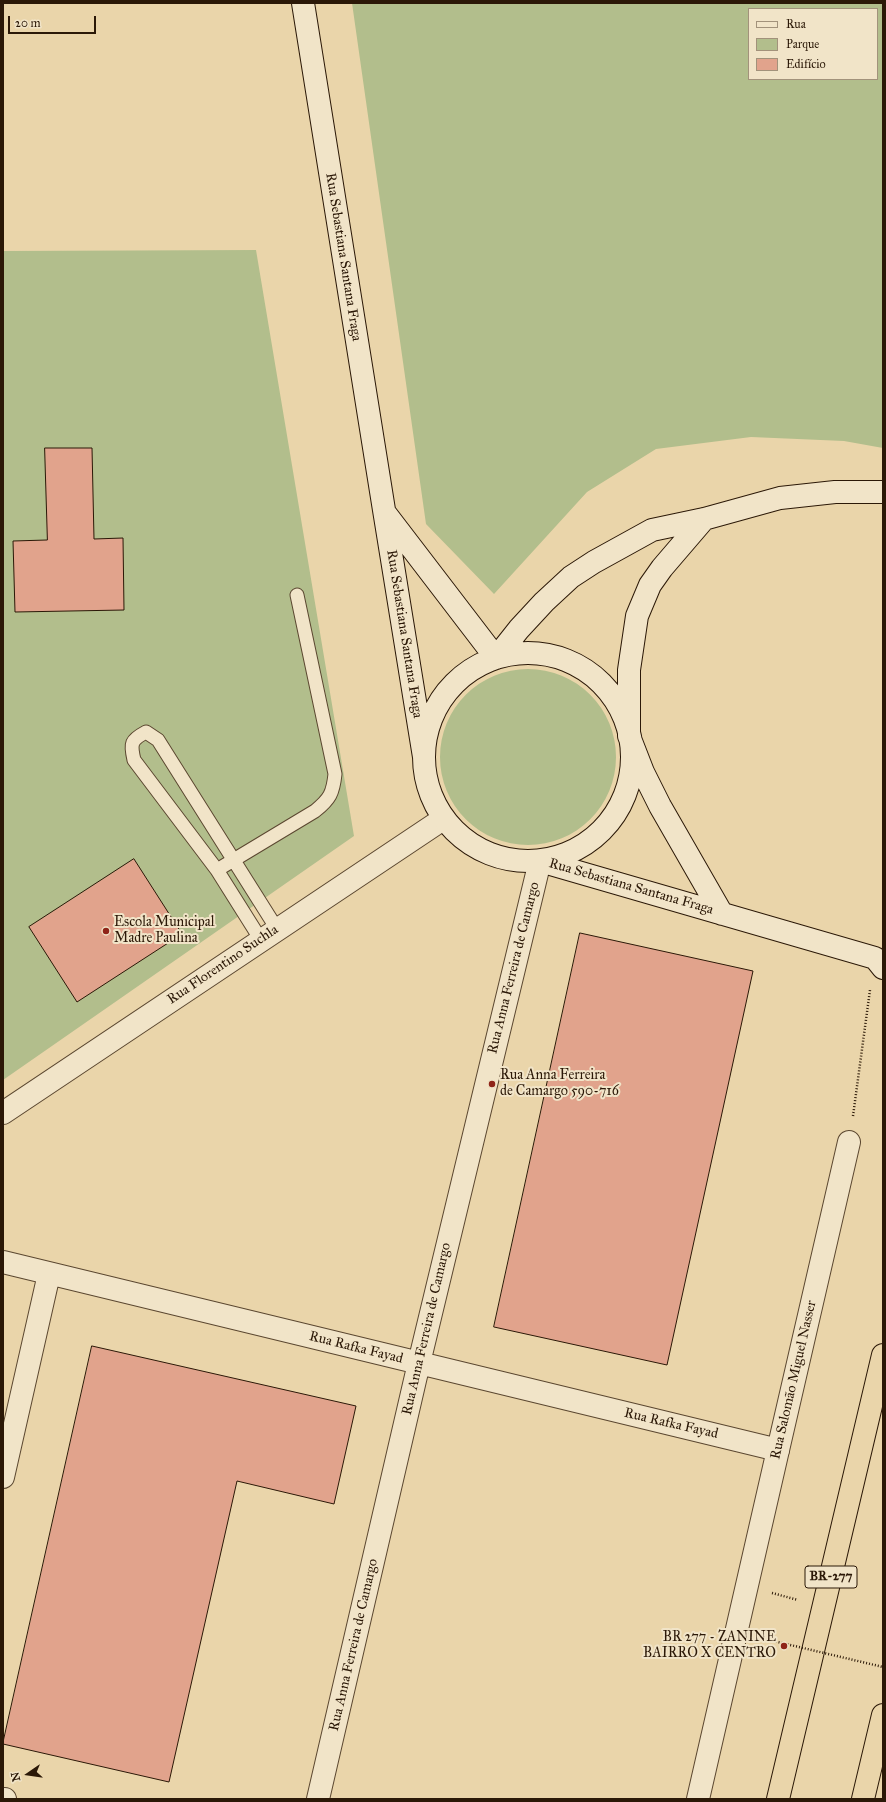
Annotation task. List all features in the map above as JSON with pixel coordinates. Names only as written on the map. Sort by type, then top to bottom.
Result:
[{"type":"highway","name":"BR-277","points":[[778,1799],[883,1355]]},
{"type":"highway","points":[[863,1799],[883,1714]]},
{"type":"street","name":"Rua Sebastiana Santana Fraga","points":[[303,3],[424,757]]},
{"type":"street","points":[[496,658],[519,629],[544,602],[571,577],[594,562],[652,530],[780,498],[835,492],[883,492]]},
{"type":"street","name":"Rua Sebastiana Santana Fraga","points":[[384,510],[496,658]]},
{"type":"street","points":[[629,736],[623,715],[612,696],[597,680],[580,667],[560,658],[539,654],[517,654],[496,658],[476,667],[459,680],[444,696],[433,714],[427,735],[424,757],[426,779],[433,799],[443,819],[458,834],[476,847],[496,856],[517,861],[540,861],[560,856],[579,848],[597,835],[612,819],[622,800],[629,779],[632,758],[629,736],[629,670],[637,616],[650,585],[662,568],[704,518]]},
{"type":"street","name":"Rua Sebastiana Santana Fraga","points":[[629,736],[643,772],[660,806],[722,914]]},
{"type":"street","name":"Rua Florentino Suchla","points":[[3,1113],[443,819]]},
{"type":"street","name":"Rua Sebastiana Santana Fraga","points":[[540,861],[880,960]]},
{"type":"street","name":"Rua Anna Ferreira de Camargo","points":[[318,1799],[419,1363],[540,861]]},
{"type":"street","name":"Rua Salomão Miguel Nasser","points":[[698,1799],[849,1142]]},
{"type":"street","name":"Rua Rafka Fayad","points":[[3,1262],[778,1450]]},
{"type":"street","points":[[3,1477],[49,1274]]},
{"type":"lane","points":[[217,870],[315,811],[328,800],[333,789],[336,774],[297,595]]},
{"type":"lane","points":[[146,732],[158,740],[234,859],[269,934],[217,870],[134,760],[131,747],[135,738],[146,732]]},
{"type":"path","points":[[849,1142],[880,960]]},
{"type":"path","points":[[771,1593],[824,1606]]},
{"type":"path","points":[[761,1638],[883,1668]]},
{"type":"green space","points":[[352,3],[883,3],[883,448],[844,441],[751,437],[656,449],[587,492],[494,594],[426,524]]},
{"type":"green space","points":[[256,250],[354,836],[3,1080],[3,251]]},
{"type":"green space","points":[[519,669],[537,669],[570,679],[584,689],[596,701],[606,715],[612,731],[616,748],[616,766],[612,783],[606,799],[596,813],[584,825],[570,835],[554,841],[537,845],[519,845],[486,835],[472,825],[460,813],[450,799],[444,783],[440,766],[440,748],[450,715],[460,701],[472,689],[486,679],[502,673]]},
{"type":"building","points":[[45,448],[92,448],[94,539],[123,538],[124,610],[15,612],[13,541],[47,540]]},
{"type":"building","name":"Escola Municipal Madre Paulina","points":[[134,859],[182,934],[77,1002],[29,927]]},
{"type":"building","points":[[580,933],[753,971],[667,1365],[494,1327]]},
{"type":"building","points":[[92,1346],[356,1406],[334,1504],[237,1481],[169,1782],[3,1744]]},
{"type":"place","name":"Escola Municipal Madre Paulina","points":[[106,931]]},
{"type":"place","name":"Rua Anna Ferreira de Camargo 590-716","points":[[492,1084]]},
{"type":"place","name":"BR 277 - ZANINE BAIRRO X CENTRO","points":[[784,1646]]}]
